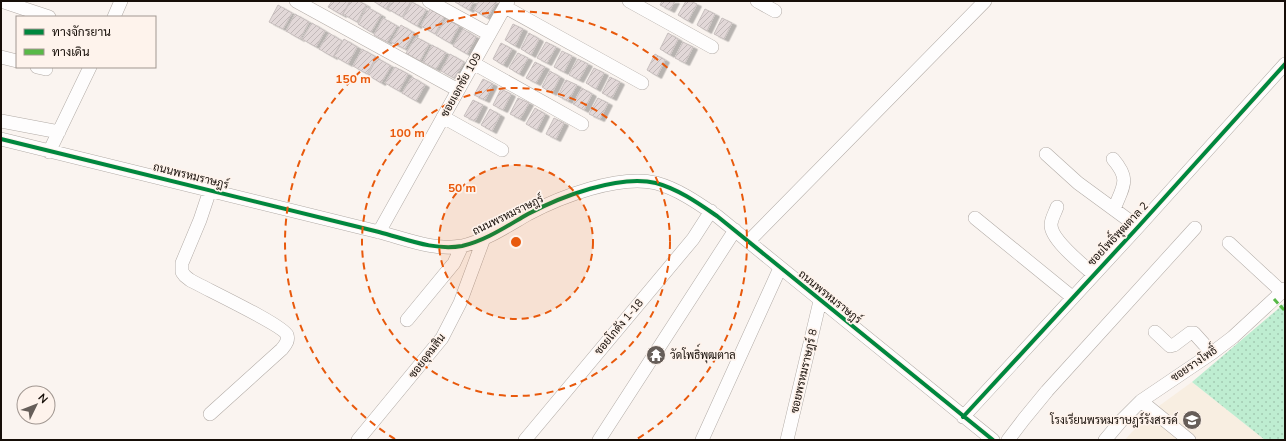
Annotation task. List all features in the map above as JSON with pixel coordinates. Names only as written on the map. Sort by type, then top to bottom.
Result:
[{"type":"street","points":[[114,16],[121,1]]},
{"type":"street","points":[[296,1],[458,90]]},
{"type":"street","points":[[430,1],[489,34]]},
{"type":"street","points":[[629,1],[712,47]]},
{"type":"street","points":[[757,1],[775,12]]},
{"type":"street","points":[[749,241],[985,1]]},
{"type":"street","points":[[506,4],[642,83]]},
{"type":"street","name":"ซอยเอกชัย 109","points":[[379,232],[506,4]]},
{"type":"street","points":[[3,5],[45,16]]},
{"type":"street","points":[[1,57],[16,61]]},
{"type":"street","points":[[473,63],[582,124]]},
{"type":"street","name":"ซอยโพธิ์พุฒตาล 2","points":[[963,416],[1138,227],[1285,64]]},
{"type":"street","points":[[49,152],[90,68]]},
{"type":"street","points":[[443,117],[502,150]]},
{"type":"street","points":[[1,121],[59,132]]},
{"type":"street","name":"ถนนพรหมราษฎร์","points":[[1,139],[379,232],[433,247],[462,246],[484,238],[539,208],[568,197],[619,182],[638,181],[656,184],[673,190],[711,211],[993,440]]},
{"type":"street","points":[[1046,154],[1078,183],[1138,227]]},
{"type":"street","points":[[1113,159],[1124,174],[1124,181],[1114,209]]},
{"type":"street","points":[[210,190],[200,220],[182,263],[182,272],[190,280],[284,330],[288,339],[287,343],[282,349],[210,414]]},
{"type":"street","points":[[1057,207],[1051,223],[1051,231],[1093,274]]},
{"type":"street","name":"ซอยโกดัง 1-18","points":[[525,440],[693,239],[711,211]]},
{"type":"street","points":[[975,218],[1072,297]]},
{"type":"street","points":[[1008,440],[1048,391],[1195,228]]},
{"type":"street","points":[[599,440],[735,230]]},
{"type":"street","name":"ซอยอุดมสิน","points":[[358,440],[442,338],[460,303],[484,238]]},
{"type":"street","points":[[1229,244],[1283,291]]},
{"type":"street","points":[[407,320],[454,263],[462,246]]},
{"type":"street","points":[[702,440],[780,268]]},
{"type":"street","name":"ซอยรางโพธิ์","points":[[1105,440],[1141,401],[1234,337],[1283,291]]},
{"type":"street","name":"ซอยพรหมราษฎร์ 8","points":[[787,440],[820,301]]},
{"type":"street","points":[[1155,332],[1170,346],[1174,345],[1190,332],[1194,333],[1212,353]]},
{"type":"street","points":[[1141,401],[1189,440]]},
{"type":"shaded area","name":"โรงเรียนพรหมราษฎร์รังสรรค์","points":[[1192,382],[1265,440],[1125,440],[1159,406]]},
{"type":"green space","points":[[1285,303],[1285,440],[1265,440],[1192,382]]},
{"type":"building","points":[[332,1],[350,1],[342,15],[328,7]]},
{"type":"building","points":[[351,1],[359,1],[366,5],[357,22],[343,14]]},
{"type":"building","points":[[373,1],[391,1],[386,9]]},
{"type":"building","points":[[393,1],[411,1],[402,17],[388,9]]},
{"type":"building","points":[[474,1],[469,10],[455,2]]},
{"type":"building","points":[[479,1],[497,1],[487,18],[474,10]]},
{"type":"building","points":[[662,1],[675,1],[670,10],[660,5]]},
{"type":"building","points":[[686,1],[697,4],[688,21],[678,15]]},
{"type":"building","points":[[412,2],[426,10],[417,26],[403,18]]},
{"type":"building","points":[[278,5],[292,13],[283,29],[269,22]]},
{"type":"building","points":[[367,7],[381,15],[371,32],[358,24]]},
{"type":"building","points":[[430,9],[444,17],[435,34],[421,26]]},
{"type":"building","points":[[705,9],[715,14],[707,31],[697,25]]},
{"type":"building","points":[[295,14],[309,22],[300,39],[286,31]]},
{"type":"building","points":[[383,18],[397,26],[387,42],[374,35]]},
{"type":"building","points":[[722,18],[732,23],[724,39],[714,34]]},
{"type":"building","points":[[446,19],[459,26],[450,43],[436,35]]},
{"type":"building","points":[[312,23],[325,31],[316,47],[302,39]]},
{"type":"building","points":[[513,24],[523,29],[515,46],[505,40]]},
{"type":"building","points":[[401,25],[414,33],[405,49],[391,42]]},
{"type":"building","points":[[463,29],[476,37],[467,54],[453,46]]},
{"type":"building","points":[[329,33],[342,41],[333,57],[319,49]]},
{"type":"building","points":[[529,33],[539,39],[531,55],[521,49]]},
{"type":"building","points":[[668,33],[678,39],[670,55],[660,49]]},
{"type":"building","points":[[416,37],[429,44],[420,61],[406,53]]},
{"type":"building","points":[[344,39],[357,47],[348,64],[334,56]]},
{"type":"building","points":[[546,42],[556,47],[547,63],[537,58]]},
{"type":"building","points":[[683,42],[693,47],[685,63],[675,58]]},
{"type":"building","points":[[501,43],[512,49],[503,65],[493,59]]},
{"type":"building","points":[[432,45],[446,53],[436,69],[423,62]]},
{"type":"building","points":[[362,49],[376,57],[367,74],[353,66]]},
{"type":"building","points":[[562,51],[572,56],[564,72],[554,67]]},
{"type":"building","points":[[518,53],[528,58],[519,74],[509,68]]},
{"type":"building","points":[[450,54],[464,62],[454,78],[441,71]]},
{"type":"building","points":[[655,54],[665,60],[657,76],[647,70]]},
{"type":"building","points":[[377,58],[391,66],[381,83],[368,75]]},
{"type":"building","points":[[578,59],[588,64],[579,80],[569,75]]},
{"type":"building","points":[[535,62],[545,67],[536,83],[526,78]]},
{"type":"building","points":[[395,67],[408,74],[399,91],[385,83]]},
{"type":"building","points":[[594,68],[604,73],[596,89],[586,83]]},
{"type":"building","points":[[550,71],[560,77],[552,93],[542,87]]},
{"type":"building","points":[[412,77],[425,85],[416,101],[402,93]]},
{"type":"building","points":[[610,77],[620,82],[612,98],[602,93]]},
{"type":"building","points":[[483,79],[493,84],[485,100],[474,95]]},
{"type":"building","points":[[566,80],[577,85],[568,101],[558,96]]},
{"type":"building","points":[[582,88],[592,94],[584,110],[573,104]]},
{"type":"building","points":[[501,89],[511,94],[503,110],[493,105]]},
{"type":"building","points":[[518,98],[529,103],[520,119],[510,114]]},
{"type":"building","points":[[598,98],[608,103],[600,119],[589,114]]},
{"type":"building","points":[[473,100],[483,105],[475,121],[464,116]]},
{"type":"building","points":[[535,108],[545,114],[537,130],[526,124]]},
{"type":"building","points":[[490,109],[500,115],[492,131],[481,125]]},
{"type":"building","points":[[554,118],[564,123],[556,139],[546,134]]},
{"type":"marked path","points":[[1274,299],[1285,311]]},
{"type":"cycle path","points":[[963,417],[1138,227],[1285,64]]},
{"type":"cycle path","points":[[1,139],[379,232],[420,244],[441,247],[462,246],[479,241],[541,207],[573,194],[608,184],[641,181],[656,183],[695,201],[717,216],[993,440]]},
{"type":"place","name":"วัดโพธิ์พุฒตาล","points":[[656,355]]},
{"type":"place","name":"โรงเรียนพรหมราษฎร์รังสรรค์","points":[[1192,420]]}]
